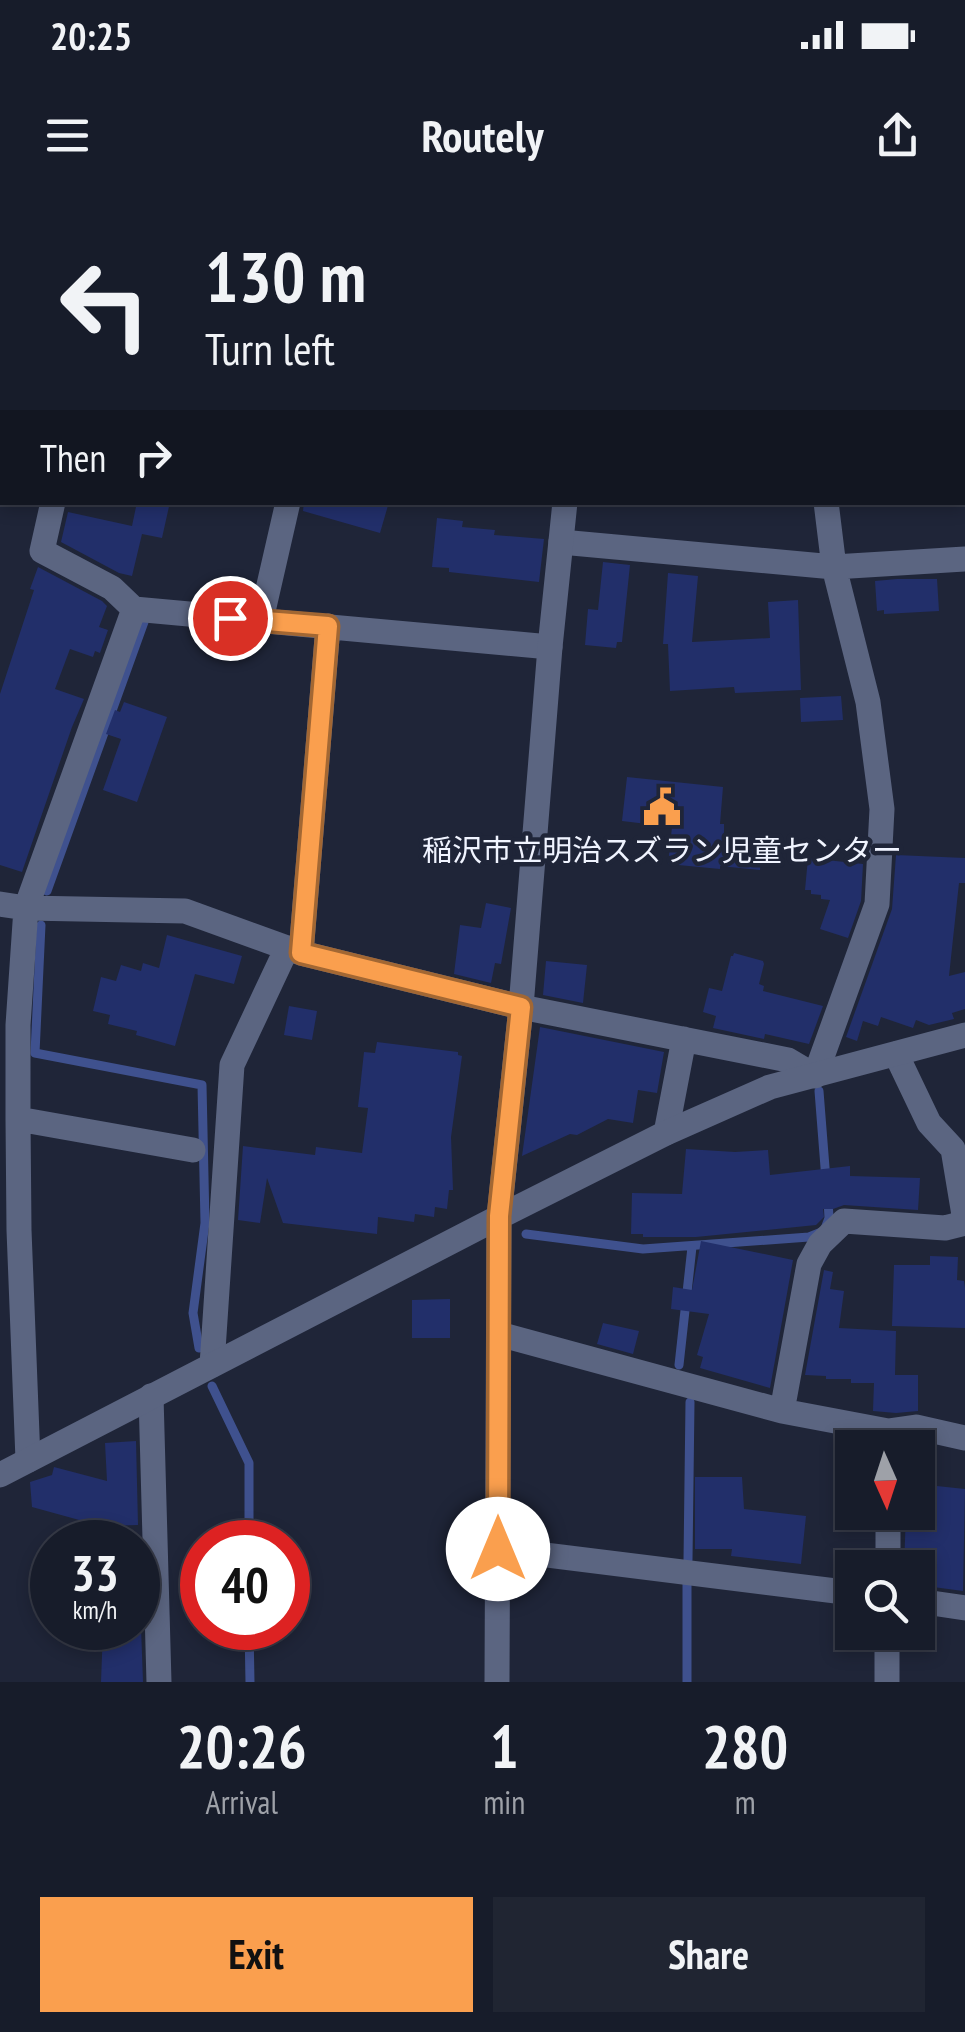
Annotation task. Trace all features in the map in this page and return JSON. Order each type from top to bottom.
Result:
[{"type":"street","points":[[52,505],[42,551],[112,588],[134,610],[550,647]]},
{"type":"street","points":[[262,620],[287,505]]},
{"type":"street","points":[[497,1682],[499,1216],[565,505]]},
{"type":"street","points":[[815,1076],[877,904],[882,809],[868,702],[834,567],[826,505]]},
{"type":"street","points":[[561,542],[834,567],[965,559]]},
{"type":"street","points":[[28,1460],[10,1227],[26,908],[134,610]]},
{"type":"street","points":[[212,1364],[232,1065],[294,951],[328,626]]},
{"type":"street","points":[[0,904],[26,908],[185,911],[294,951],[521,1007],[788,1060],[815,1076]]},
{"type":"street","points":[[0,1474],[666,1133],[770,1086],[965,1035]]},
{"type":"street","points":[[666,1133],[684,1040]]},
{"type":"street","points":[[782,1411],[809,1264],[820,1244],[844,1221],[945,1228],[965,1222],[953,1149],[928,1124],[896,1054]]},
{"type":"street","points":[[18,1120],[193,1150]]},
{"type":"street","points":[[499,1334],[854,1430]]},
{"type":"street","points":[[151,1396],[159,1682]]},
{"type":"street","points":[[935,1431],[965,1438]]},
{"type":"street","points":[[498,1549],[835,1591]]},
{"type":"street","points":[[935,1604],[965,1608]]},
{"type":"street","points":[[887,1650],[887,1682]]},
{"type":"building","points":[[136,505],[169,505],[162,538],[142,534],[132,576],[61,542],[68,512],[132,526]]},
{"type":"building","points":[[304,505],[388,505],[380,533],[303,511]]},
{"type":"building","points":[[437,518],[463,521],[462,527],[495,530],[494,535],[544,539],[539,582],[432,567]]},
{"type":"building","points":[[603,562],[630,565],[622,642],[617,642],[616,648],[585,645],[588,609],[598,610]]},
{"type":"building","points":[[38,567],[102,601],[107,606],[99,627],[108,630],[100,653],[95,651],[93,657],[70,649],[55,689],[84,699],[22,872],[0,865],[0,694]]},
{"type":"building","points":[[668,573],[698,576],[692,642],[770,638],[768,602],[798,600],[801,690],[735,693],[734,687],[670,691],[668,644],[663,644]]},
{"type":"building","points":[[937,579],[939,611],[877,611],[875,581]]},
{"type":"building","points":[[841,696],[843,720],[801,722],[800,698]]},
{"type":"building","points":[[124,702],[167,717],[137,802],[103,790],[121,739],[106,734],[115,710],[120,712]]},
{"type":"building","points":[[627,777],[723,787],[720,824],[724,824],[724,833],[763,837],[760,870],[668,864],[672,827],[622,821]]},
{"type":"building","points":[[896,855],[965,858],[965,883],[959,883],[949,976],[965,972],[965,1009],[952,1013],[954,1019],[929,1025],[916,1020],[913,1028],[881,1017],[878,1026],[863,1021],[857,1041],[846,1037],[892,909]]},
{"type":"building","points":[[808,858],[863,864],[861,901],[848,938],[820,929],[830,900],[805,890]]},
{"type":"building","points":[[486,903],[511,908],[501,964],[495,963],[491,983],[454,974],[460,925],[481,928]]},
{"type":"building","points":[[167,935],[242,956],[234,984],[195,974],[175,1046],[108,1024],[110,1015],[93,1011],[101,977],[116,981],[121,965],[141,971],[143,963],[159,968]]},
{"type":"building","points":[[734,953],[763,961],[759,984],[764,986],[763,991],[823,1006],[809,1044],[713,1028],[716,1016],[703,1012],[709,988],[722,991]]},
{"type":"building","points":[[546,961],[587,965],[583,1003],[543,995]]},
{"type":"building","points":[[289,1006],[317,1011],[312,1040],[284,1035]]},
{"type":"building","points":[[540,1027],[664,1052],[657,1093],[638,1090],[633,1123],[608,1119],[522,1156]]},
{"type":"building","points":[[377,1042],[458,1052],[462,1056],[451,1137],[453,1190],[449,1190],[447,1209],[435,1207],[434,1217],[415,1214],[414,1222],[378,1217],[377,1234],[283,1223],[267,1178],[260,1223],[238,1220],[243,1146],[315,1155],[316,1147],[362,1153],[368,1108],[358,1107],[364,1052],[375,1053]]},
{"type":"building","points":[[686,1149],[768,1150],[770,1175],[850,1166],[850,1176],[920,1178],[918,1210],[844,1205],[823,1209],[824,1217],[816,1225],[696,1237],[631,1234],[632,1193],[682,1194]]},
{"type":"building","points":[[701,1241],[793,1260],[770,1388],[700,1368],[703,1357],[697,1355],[709,1314],[671,1309],[673,1287],[692,1290]]},
{"type":"building","points":[[930,1256],[958,1257],[957,1280],[964,1281],[965,1288],[965,1328],[892,1326],[894,1265],[930,1265]]},
{"type":"building","points":[[824,1270],[833,1272],[830,1289],[844,1291],[839,1328],[896,1331],[895,1375],[918,1375],[918,1411],[873,1411],[874,1383],[805,1375]]},
{"type":"building","points":[[450,1299],[450,1338],[412,1338],[412,1300]]},
{"type":"building","points":[[603,1323],[639,1331],[633,1354],[597,1344]]},
{"type":"building","points":[[136,1441],[138,1520],[79,1520],[32,1507],[30,1482],[52,1475],[54,1467],[107,1481],[105,1443]]},
{"type":"building","points":[[695,1477],[742,1477],[744,1509],[806,1516],[801,1564],[731,1556],[732,1549],[695,1549]]},
{"type":"building","points":[[935,1486],[965,1489],[963,1591],[935,1587],[935,1550],[905,1550],[905,1530],[935,1530]]},
{"type":"building","points":[[102,1650],[142,1650],[143,1682],[101,1682]]},
{"type":"waterway","points":[[47,891],[144,622]]},
{"type":"waterway","points":[[41,925],[35,1053],[202,1085],[205,1223],[193,1313],[199,1348]]},
{"type":"waterway","points":[[819,1091],[826,1180]]},
{"type":"waterway","points":[[526,1234],[643,1249],[809,1237],[824,1231],[829,1218],[828,1200]]},
{"type":"waterway","points":[[679,1365],[692,1247]]},
{"type":"waterway","points":[[212,1386],[249,1463],[249,1520]]},
{"type":"waterway","points":[[688,1560],[690,1402]]},
{"type":"waterway","points":[[687,1582],[687,1682]]},
{"type":"waterway","points":[[249,1650],[250,1682]]},
{"type":"place","name":"稲沢市立明治スズラン児童センター","points":[[662,807]]},
{"type":"route","points":[[230,618],[328,626],[301,953],[521,1007],[499,1216],[498,1549]]}]
